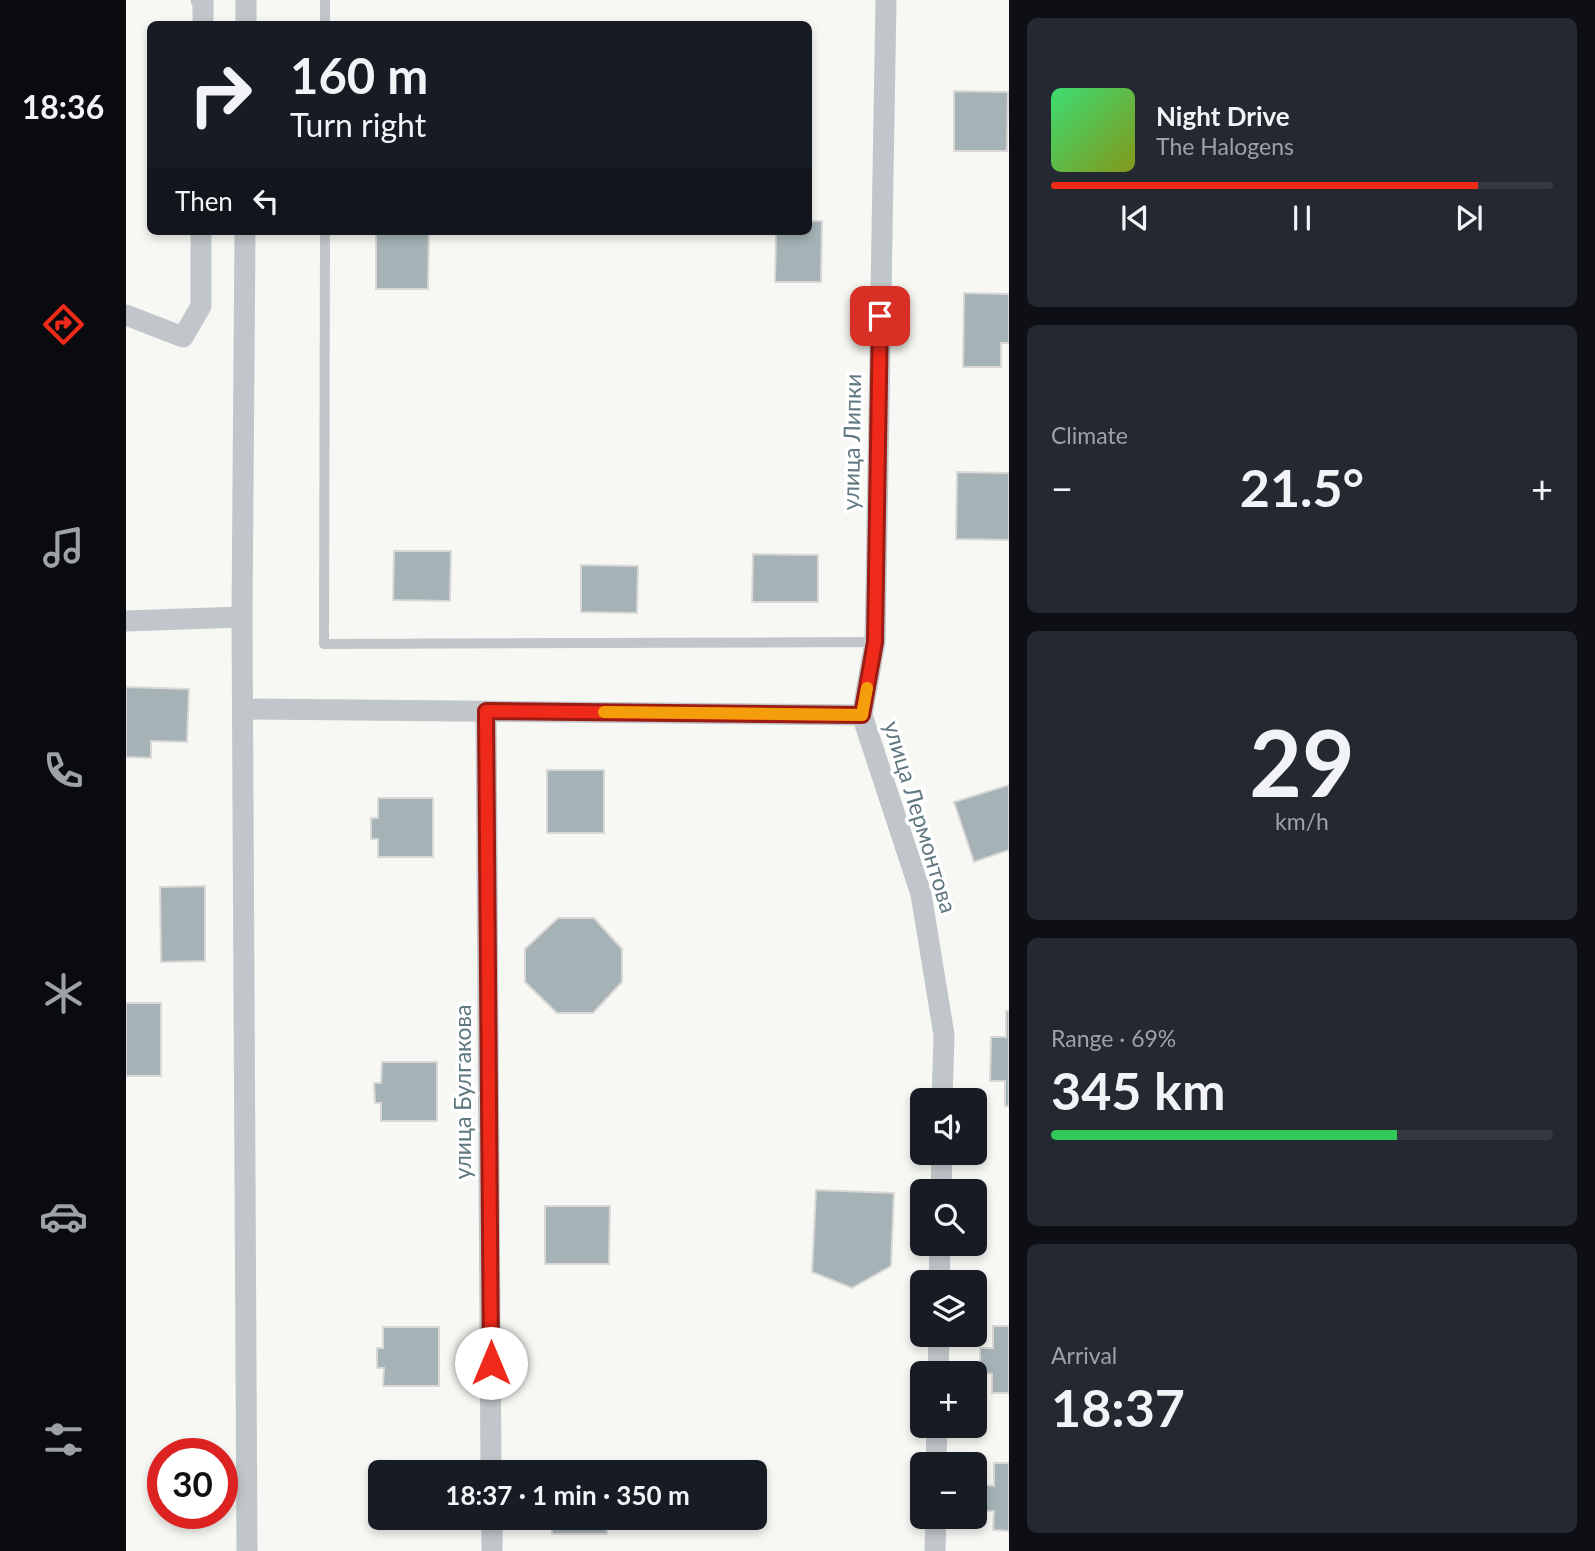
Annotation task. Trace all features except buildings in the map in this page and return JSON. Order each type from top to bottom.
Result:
[{"type":"street","points":[[201,0],[203,21]]},
{"type":"street","points":[[246,0],[246,21]]},
{"type":"street","name":"улица Липки","points":[[862,715],[875,642],[886,0]]},
{"type":"street","points":[[126,315],[183,337],[201,306],[201,235]]},
{"type":"street","points":[[245,235],[242,617],[247,1551]]},
{"type":"street","points":[[126,621],[242,617]]},
{"type":"street","points":[[243,709],[862,715]]},
{"type":"street","name":"улица Булгакова","points":[[486,711],[491,1460]]},
{"type":"street","name":"улица Лермонтова","points":[[862,715],[921,894],[944,1035],[943,1088]]},
{"type":"street","points":[[935,1551],[936,1529]]},
{"type":"street","points":[[492,1530],[492,1551]]},
{"type":"lane","points":[[325,0],[325,21]]},
{"type":"lane","points":[[325,235],[324,644],[875,642]]},
{"type":"slow traffic","points":[[604,712],[862,715],[867,688]]},
{"type":"route","points":[[491,1363],[486,711],[862,715],[875,642],[880,316]]}]
